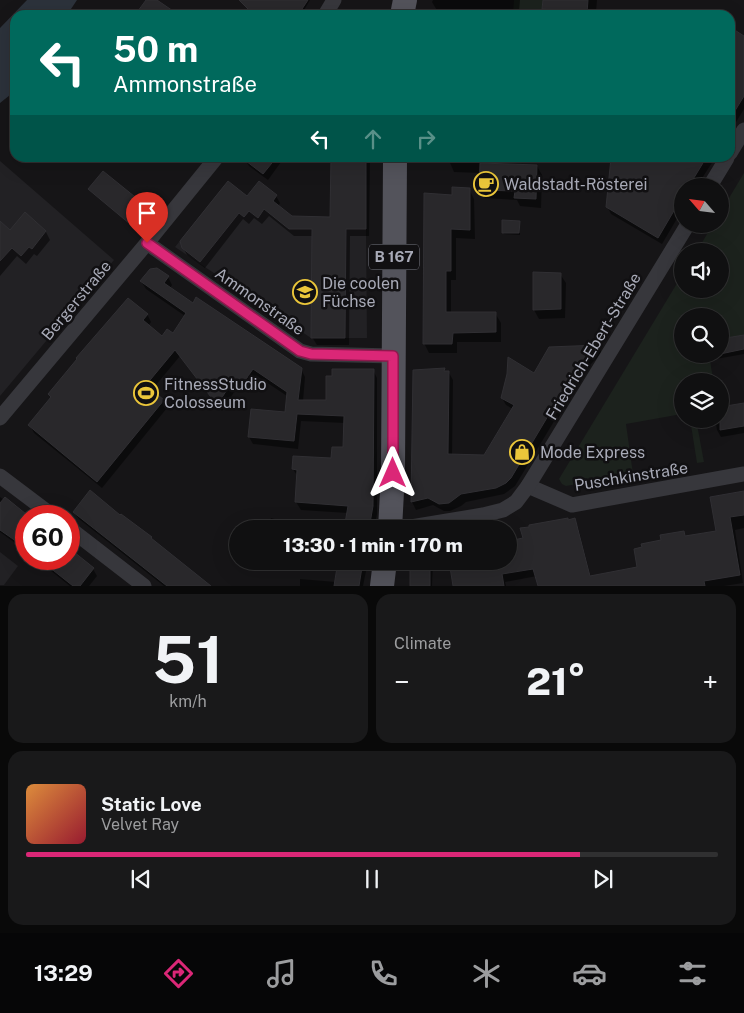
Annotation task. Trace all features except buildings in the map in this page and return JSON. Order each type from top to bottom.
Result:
[{"type":"main road","name":"B 167","points":[[390,520],[393,473],[395,162]]},
{"type":"main road","points":[[382,586],[384,570]]},
{"type":"street","points":[[735,145],[744,130]]},
{"type":"street","name":"Bergerstraße","points":[[0,418],[213,162]]},
{"type":"street","points":[[715,178],[725,162]]},
{"type":"street","name":"Friedrich-Ebert-Straße","points":[[528,486],[683,233]]},
{"type":"street","name":"Ammonstraße","points":[[147,243],[300,351],[311,354],[393,356]]},
{"type":"street","name":"Puschkinstraße","points":[[528,486],[572,505],[744,474]]},
{"type":"street","points":[[0,476],[38,505]]},
{"type":"street","points":[[453,520],[503,510],[516,502],[528,486]]},
{"type":"street","points":[[80,537],[144,586]]},
{"type":"shaded area","points":[[27,0],[77,0],[70,10],[17,10]]},
{"type":"shaded area","points":[[514,0],[564,0],[563,10],[513,10]]},
{"type":"shaded area","points":[[10,18],[10,95],[0,103],[0,28]]},
{"type":"shaded area","points":[[0,161],[114,260],[0,396]]},
{"type":"shaded area","points":[[744,173],[744,335],[729,338],[729,308],[674,308],[674,363],[710,363],[712,373],[674,373],[674,415],[626,424],[633,474],[566,486],[562,484],[559,479],[674,288],[674,298],[729,298],[729,243],[702,243],[708,233],[729,233],[729,198]]},
{"type":"shaded area","name":"Die coolen Füchse","points":[[228,181],[289,229],[366,229],[367,338],[311,338],[175,247]]},
{"type":"shaded area","points":[[691,428],[698,428],[704,462],[697,463]]},
{"type":"shaded area","points":[[0,552],[15,564],[15,570],[4,585],[0,585]]},
{"type":"place","name":"Waldstadt-Rösterei","points":[[486,184]]},
{"type":"place","name":"Die coolen Füchse","points":[[305,292]]},
{"type":"place","name":"FitnessStudio Colosseum","points":[[146,393]]},
{"type":"place","name":"Mode Express","points":[[522,452]]},
{"type":"route","points":[[147,243],[300,351],[311,354],[393,356],[393,473]]}]
